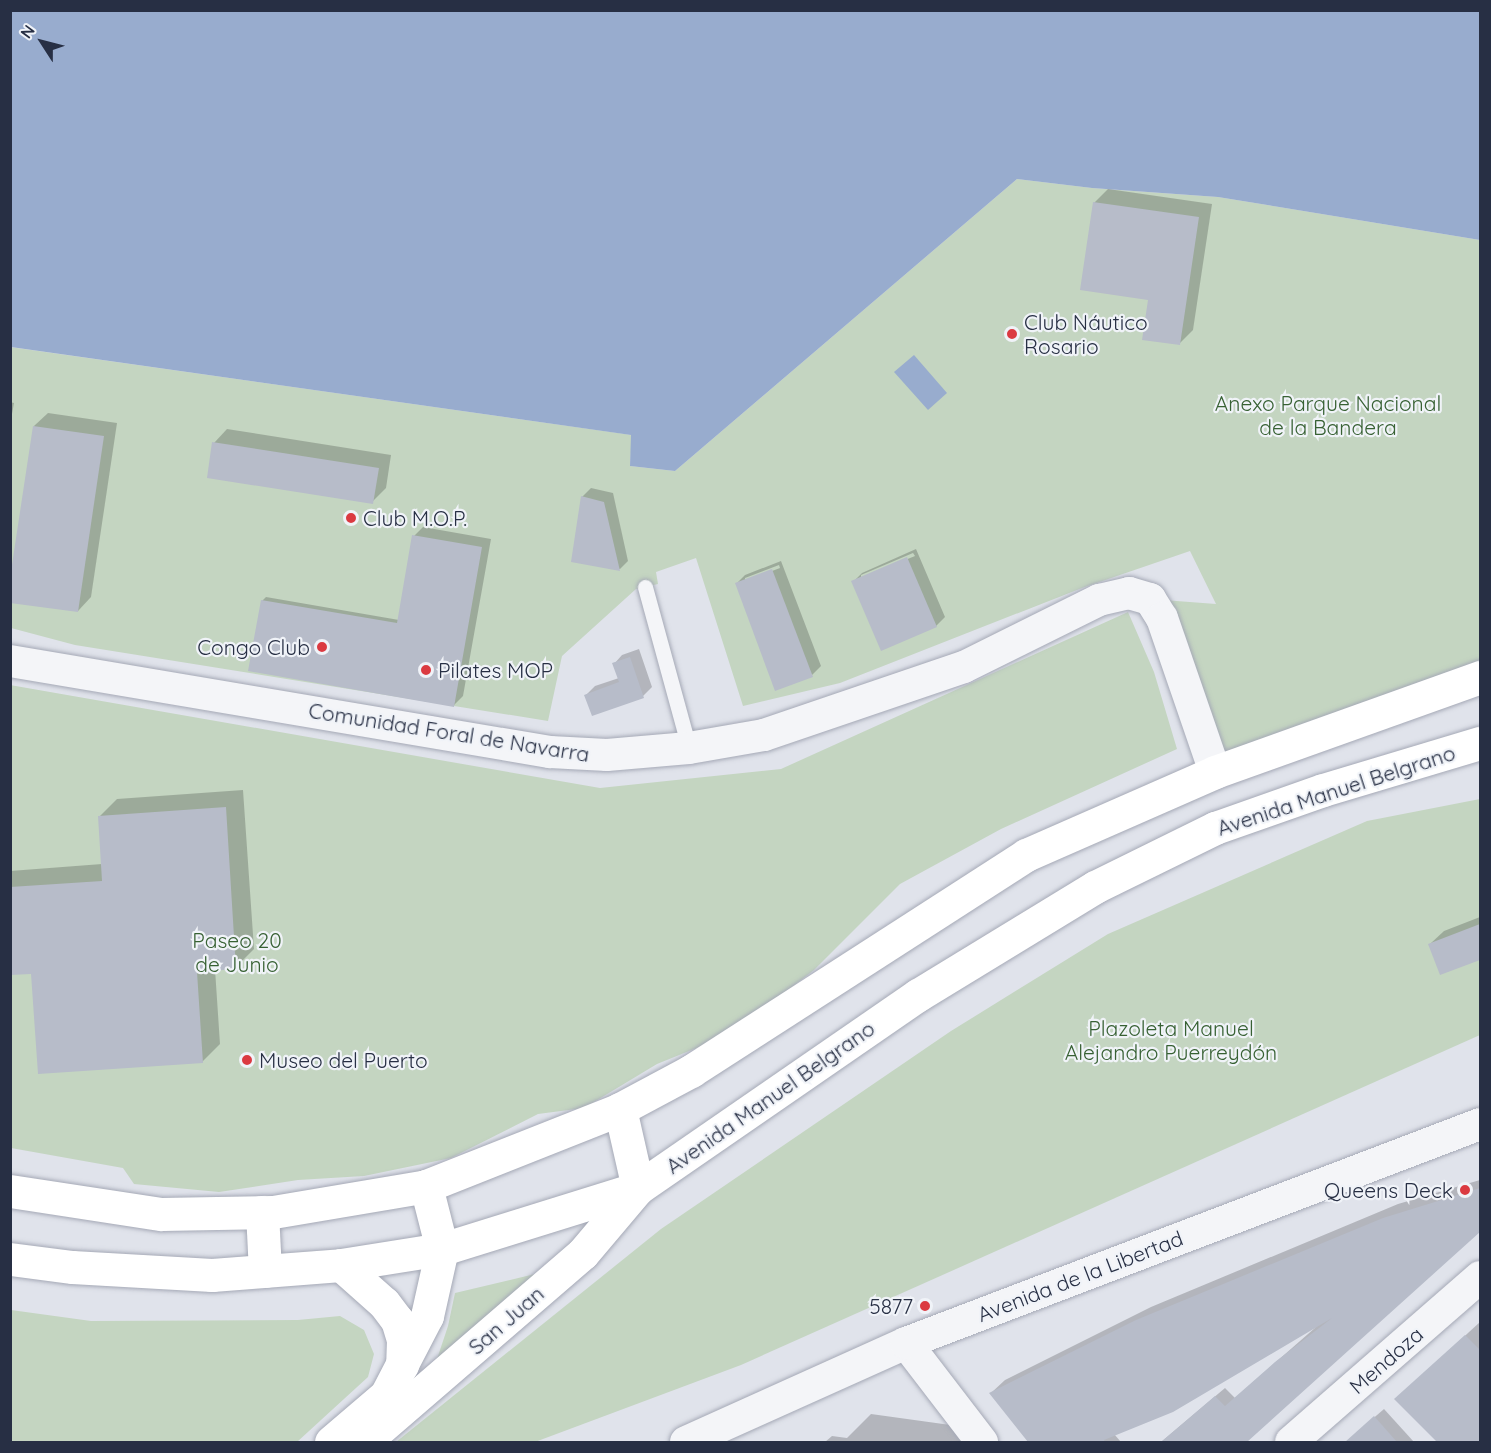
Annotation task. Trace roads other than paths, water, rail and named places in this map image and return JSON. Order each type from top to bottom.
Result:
[{"type":"main road","points":[[10,1191],[161,1214],[262,1212],[426,1186],[620,1109],[691,1071],[1026,855],[1215,772],[1480,677]]},
{"type":"main road","name":"Avenida Manuel Belgrano","points":[[10,1259],[72,1267],[212,1275],[341,1265],[442,1249],[638,1188],[918,995],[1095,887],[1215,828],[1323,790],[1480,743]]},
{"type":"main road","points":[[620,1109],[638,1188]]},
{"type":"main road","points":[[331,1443],[386,1395],[427,1316],[442,1249],[426,1186]]},
{"type":"main road","name":"San Juan","points":[[364,1443],[583,1253],[638,1188]]},
{"type":"main road","points":[[262,1212],[266,1271]]},
{"type":"main road","points":[[341,1265],[384,1303],[397,1320],[403,1340],[402,1365]]},
{"type":"street","name":"Comunidad Foral de Navarra","points":[[10,661],[550,752],[606,755],[689,748],[764,735],[964,666],[1099,600],[1129,593],[1150,599],[1162,618],[1215,772]]},
{"type":"street","name":"Avenida de la Libertad","points":[[686,1443],[906,1343],[1480,1124]]},
{"type":"street","name":"Mendoza","points":[[1291,1443],[1480,1277]]},
{"type":"street","points":[[906,1343],[982,1443]]},
{"type":"lane","points":[[645,587],[689,748]]},
{"type":"water","points":[[11,10],[1480,11],[1480,240],[1218,197],[1092,188],[1017,179],[675,471],[630,466],[631,435],[11,347]]},
{"type":"water","points":[[914,355],[947,393],[928,410],[894,372]]},
{"type":"place","name":"Club Náutico Rosario","points":[[1012,334]]},
{"type":"place","name":"Club M.O.P.","points":[[351,518]]},
{"type":"place","name":"Congo Club","points":[[322,647]]},
{"type":"place","name":"Pilates MOP","points":[[426,670]]},
{"type":"place","name":"Museo del Puerto","points":[[247,1060]]},
{"type":"place","name":"Queens Deck","points":[[1465,1190]]},
{"type":"place","name":"5877","points":[[925,1306]]},
{"type":"park label","name":"Anexo Parque Nacional de la Bandera","points":[[1328,415]]},
{"type":"park label","name":"Paseo 20 de Junio","points":[[237,952]]},
{"type":"park label","name":"Plazoleta Manuel Alejandro Puerreydón","points":[[1171,1040]]}]
